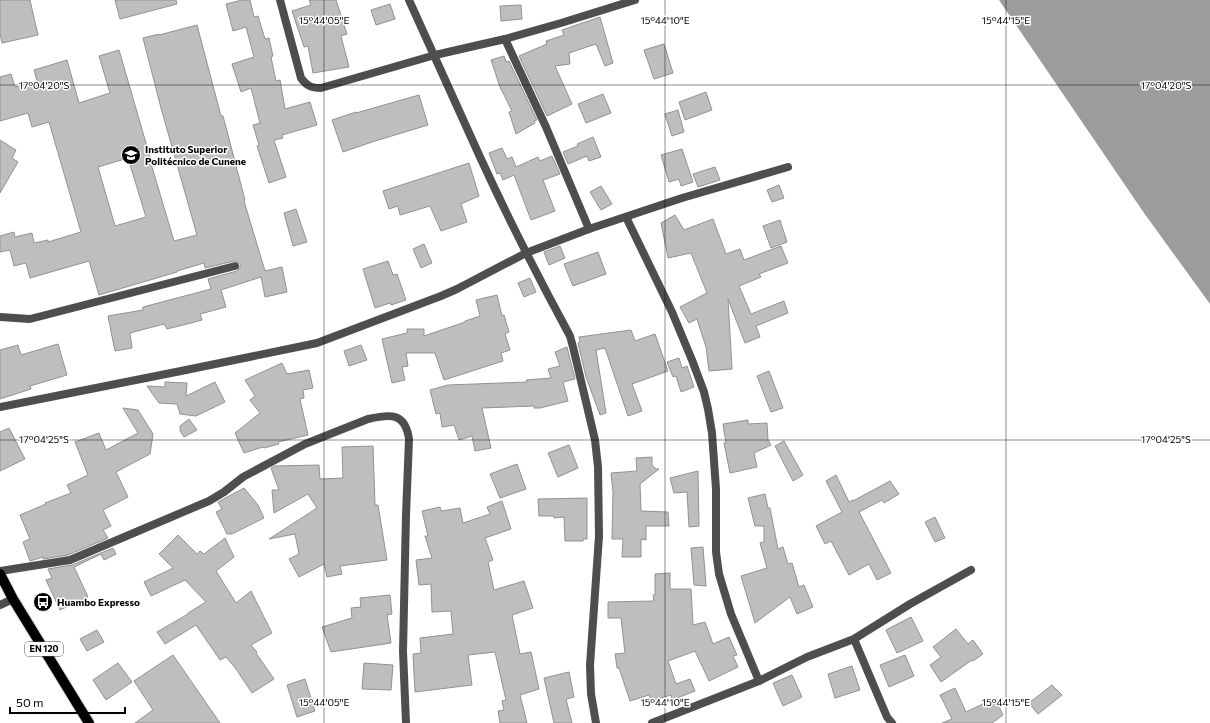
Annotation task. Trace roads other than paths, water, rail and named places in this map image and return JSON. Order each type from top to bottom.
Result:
[{"type":"main road","name":"EN 120","points":[[0,572],[13,598],[89,723]]},
{"type":"street","points":[[280,0],[301,78],[306,85],[313,88],[321,88],[435,55],[505,39],[635,0]]},
{"type":"street","points":[[409,0],[480,157],[526,253],[572,341],[595,440],[598,467],[599,536],[590,665],[591,694],[596,723]]},
{"type":"street","points":[[505,39],[546,127],[590,229]]},
{"type":"street","points":[[0,407],[317,342],[446,294],[526,253],[590,229],[682,198],[788,167]]},
{"type":"street","points":[[626,217],[672,312],[704,392],[712,433],[716,489],[716,552],[719,574],[731,614],[759,681]]},
{"type":"street","points":[[0,317],[30,319],[235,266]]},
{"type":"street","points":[[0,572],[70,560],[88,553],[209,500],[224,492],[243,476],[305,444],[368,419],[395,416],[403,421],[407,428],[409,439],[403,651],[406,723]]},
{"type":"street","points":[[652,723],[759,681],[807,658],[854,639],[910,604],[971,570]]},
{"type":"street","points":[[0,605],[13,598]]},
{"type":"street","points":[[854,639],[887,718],[892,723]]},
{"type":"place","name":"Instituto Superior Politécnico de Cunene","points":[[131,155]]},
{"type":"place","name":"Huambo Expresso","points":[[43,602]]}]
